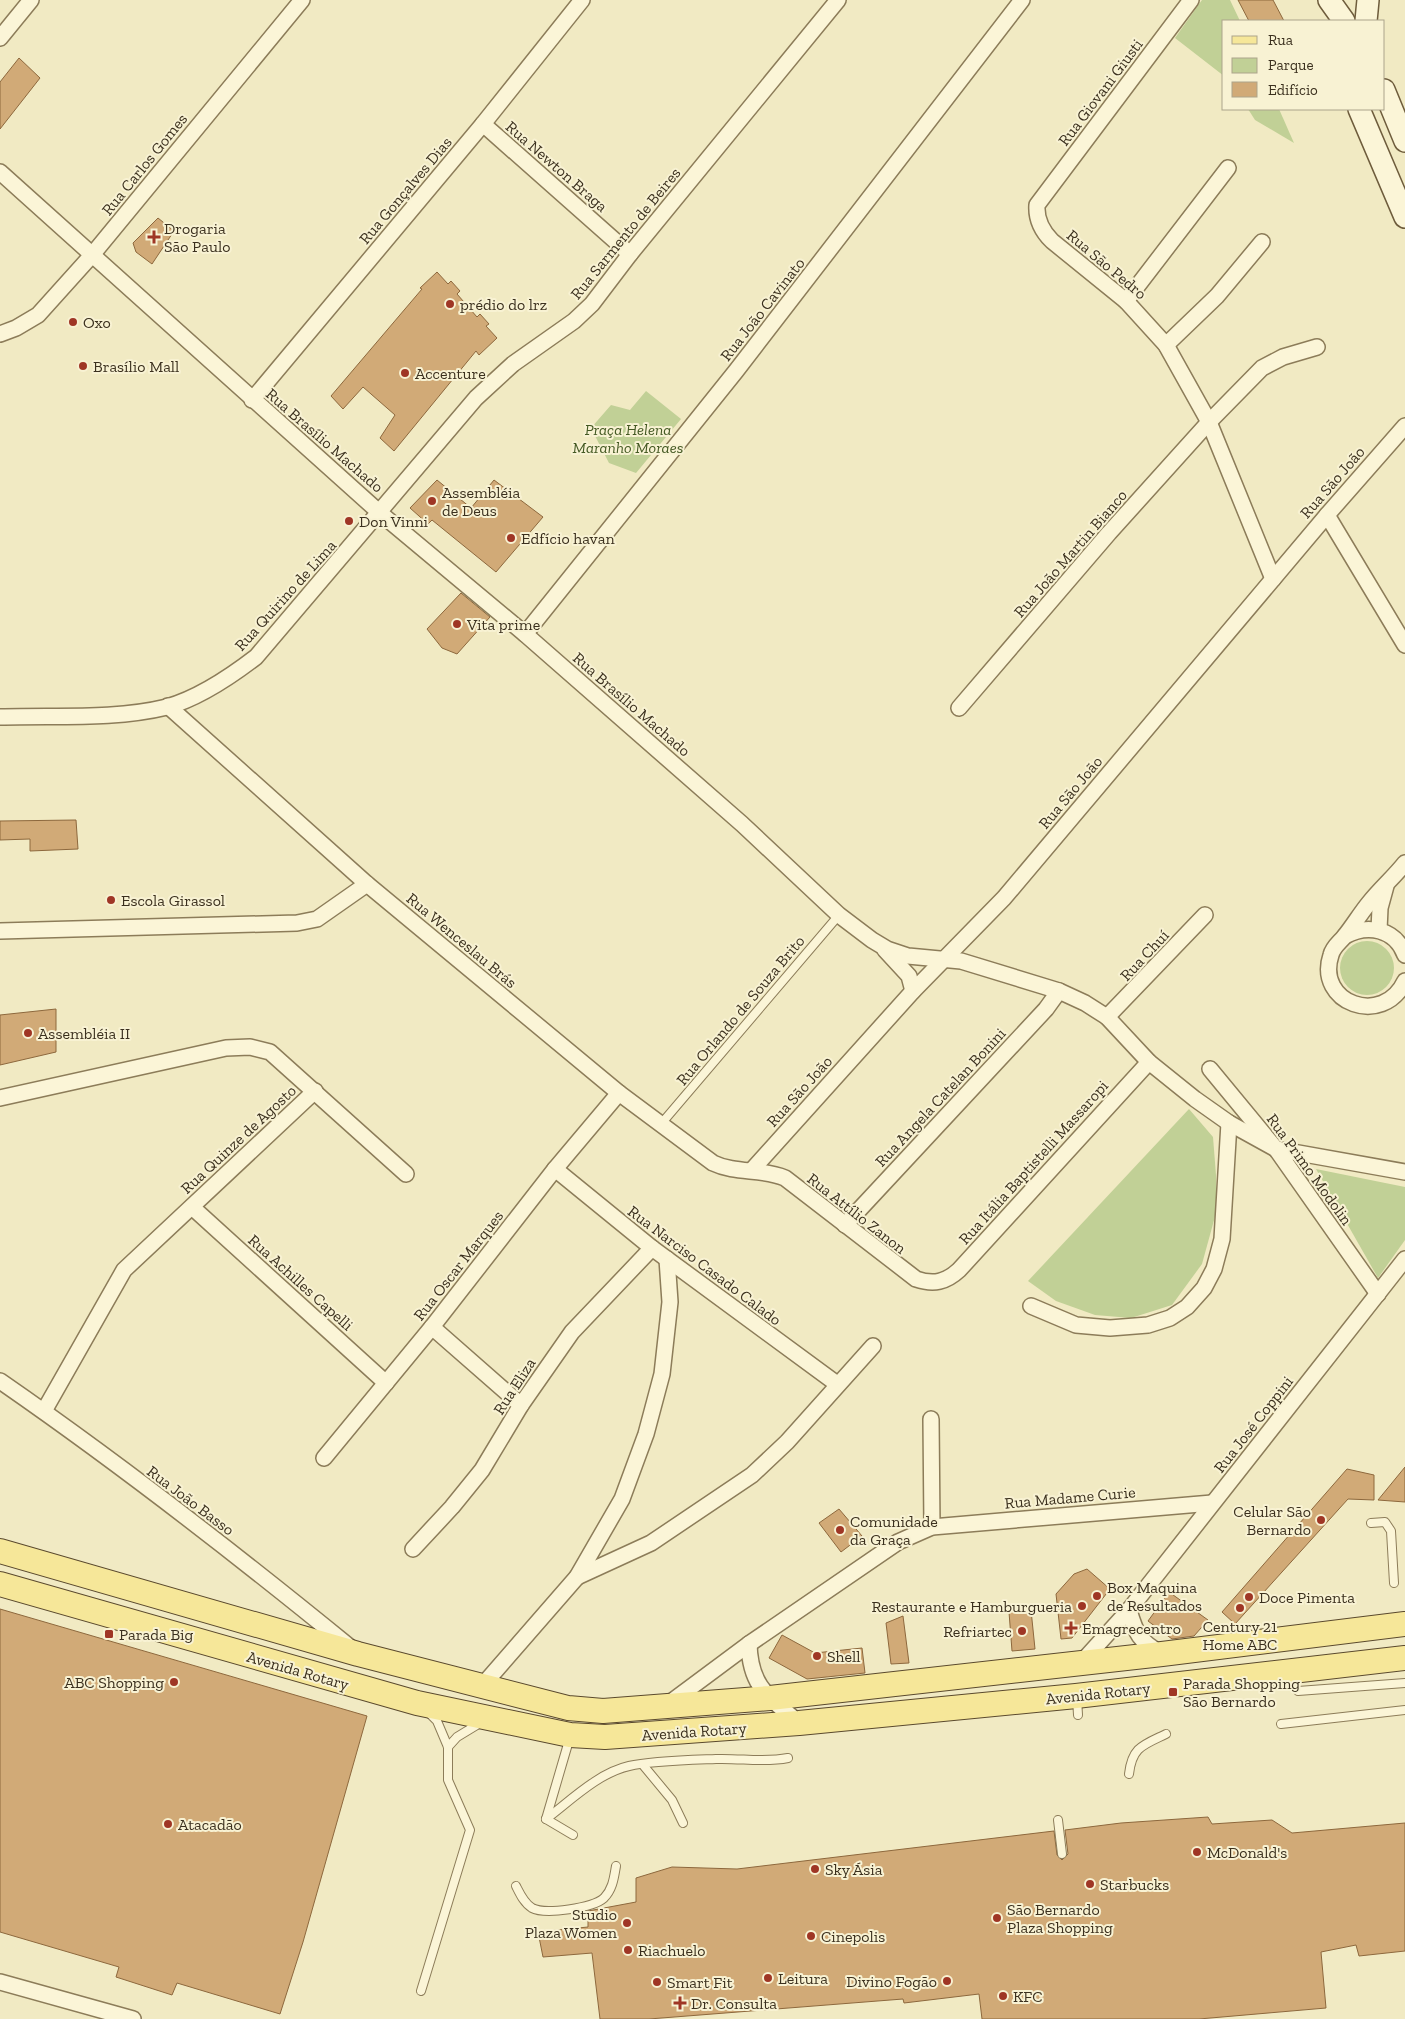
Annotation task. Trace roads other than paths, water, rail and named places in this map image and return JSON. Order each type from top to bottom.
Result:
[{"type":"main road","points":[[1366,20],[1368,0]]},
{"type":"main road","points":[[1385,92],[1405,141]]},
{"type":"main road","points":[[1359,110],[1405,217]]},
{"type":"main road","name":"Avenida Rotary","points":[[0,1550],[358,1654],[568,1708],[603,1711],[770,1698],[1162,1654],[1405,1624]]},
{"type":"main road","name":"Avenida Rotary","points":[[0,1584],[416,1703],[570,1735],[623,1736],[1077,1706],[1405,1658]]},
{"type":"main road","name":"Avenida Rotary","points":[[1375,1628],[1405,1616]]},
{"type":"street","points":[[0,38],[31,0]]},
{"type":"street","name":"Rua Carlos Gomes","points":[[0,334],[16,328],[38,315],[92,255],[302,0]]},
{"type":"street","name":"Rua Gonçalves Dias","points":[[252,400],[483,124],[582,0]]},
{"type":"street","name":"Rua Sarmento de Beires","points":[[380,513],[476,398],[526,355],[574,321],[592,304],[630,254],[838,0]]},
{"type":"street","name":"Rua João Cavinato","points":[[524,634],[736,371],[1022,0]]},
{"type":"street","name":"Rua Giovani Giusti","points":[[1038,205],[1190,0]]},
{"type":"street","name":"Rua Newton Braga","points":[[483,124],[630,254]]},
{"type":"street","points":[[1126,301],[1228,168]]},
{"type":"street","name":"Rua Brasílio Machado","points":[[0,172],[380,513],[524,634],[742,824],[839,915],[880,945],[909,976],[913,991]]},
{"type":"street","name":"Rua São Pedro","points":[[1038,205],[1039,222],[1052,241],[1126,301],[1166,345],[1209,422],[1272,579]]},
{"type":"street","points":[[1166,345],[1217,296],[1262,242]]},
{"type":"street","points":[[1209,422],[1262,368],[1283,357],[1317,347]]},
{"type":"street","name":"Rua João Martin Bianco","points":[[959,708],[1109,533],[1209,422]]},
{"type":"street","name":"Rua São João","points":[[752,1170],[913,991],[1004,898],[1272,579],[1405,426]]},
{"type":"street","name":"Rua Quirino de Lima","points":[[0,716],[113,714],[168,706],[226,679],[256,657],[380,513]]},
{"type":"street","points":[[1327,515],[1405,646]]},
{"type":"street","name":"Rua Wenceslau Brás","points":[[168,706],[367,884],[618,1093],[713,1164],[726,1169],[752,1170]]},
{"type":"street","points":[[1405,863],[1386,886],[1370,901],[1331,954],[1329,964],[1332,984],[1346,1000],[1365,1007],[1376,1006],[1394,997],[1405,981]]},
{"type":"street","points":[[0,931],[297,923],[317,919],[367,884]]},
{"type":"street","points":[[1379,930],[1380,908],[1386,886]]},
{"type":"street","name":"Rua Chuí","points":[[1107,1017],[1205,916]]},
{"type":"street","points":[[1343,937],[1354,931],[1366,928],[1379,930],[1397,941],[1405,955]]},
{"type":"street","name":"Rua Brasílio Machado","points":[[880,945],[908,956],[961,961],[1059,991],[1107,1017],[1149,1062],[1229,1122],[1276,1149]]},
{"type":"street","name":"Rua Angela Catelan Bonini","points":[[845,1225],[1046,1009],[1059,991]]},
{"type":"street","name":"Rua Quinze de Agosto","points":[[0,1098],[226,1048],[242,1047],[264,1049],[270,1052],[315,1091],[124,1270],[44,1412]]},
{"type":"street","name":"Rua Itália Baptistelli Massaropi","points":[[941,1282],[960,1270],[1075,1141],[1149,1062]]},
{"type":"street","name":"Rua Primo Modolin","points":[[1210,1070],[1276,1149],[1378,1294]]},
{"type":"street","points":[[315,1091],[406,1174]]},
{"type":"street","name":"Rua Oscar Marques","points":[[324,1458],[432,1327],[555,1169],[618,1093]]},
{"type":"street","points":[[1031,1306],[1076,1324],[1110,1328],[1148,1324],[1170,1318],[1187,1307],[1204,1288],[1211,1275],[1222,1239],[1229,1122]]},
{"type":"street","points":[[1276,1149],[1405,1172]]},
{"type":"street","name":"Rua Narciso Casado Calado","points":[[555,1169],[652,1248],[837,1384]]},
{"type":"street","name":"Rua Attílio Zanon","points":[[752,1170],[785,1178],[916,1279],[926,1282],[941,1282]]},
{"type":"street","name":"Rua Achilles Capelli","points":[[192,1207],[386,1383]]},
{"type":"street","name":"Rua Eliza","points":[[414,1549],[482,1470],[521,1405],[572,1332],[652,1248]]},
{"type":"street","points":[[483,1685],[578,1577],[622,1499],[646,1434],[662,1374],[670,1302],[667,1259]]},
{"type":"street","name":"Rua José Coppini","points":[[1081,1663],[1129,1610],[1405,1259]]},
{"type":"street","points":[[432,1327],[521,1405]]},
{"type":"street","points":[[578,1577],[651,1543],[752,1475],[787,1442],[873,1346]]},
{"type":"street","name":"Rua João Basso","points":[[0,1381],[268,1581],[358,1654]]},
{"type":"street","points":[[931,1419],[932,1527]]},
{"type":"street","name":"Rua Madame Curie","points":[[664,1707],[749,1644],[898,1542],[932,1527],[1212,1504]]},
{"type":"street","points":[[1129,1610],[1135,1632],[1144,1644],[1162,1654]]},
{"type":"street","points":[[749,1644],[751,1670],[770,1698],[799,1723]]},
{"type":"street","points":[[0,1982],[133,2019]]},
{"type":"lane","name":"Rua Orlando de Souza Brito","points":[[661,1124],[839,915]]},
{"type":"lane","points":[[1371,1523],[1385,1522],[1391,1531],[1394,1584]]},
{"type":"lane","points":[[1298,1691],[1405,1683]]},
{"type":"lane","points":[[416,1703],[437,1721],[448,1747],[448,1780],[470,1830],[421,1991]]},
{"type":"lane","points":[[1281,1724],[1405,1710]]},
{"type":"lane","points":[[448,1747],[472,1726],[490,1719]]},
{"type":"lane","points":[[1129,1774],[1130,1761],[1135,1752],[1143,1745],[1166,1734]]},
{"type":"lane","points":[[546,1819],[570,1735]]},
{"type":"lane","points":[[546,1819],[610,1773],[628,1766],[717,1759],[771,1761],[788,1758]]},
{"type":"lane","points":[[642,1765],[672,1800],[683,1823]]},
{"type":"lane","points":[[546,1819],[573,1835]]},
{"type":"lane","points":[[1058,1820],[1062,1854]]},
{"type":"lane","points":[[516,1886],[526,1903],[533,1909],[544,1911],[580,1907],[603,1898],[612,1885],[616,1866]]},
{"type":"place","name":"Drogaria São Paulo","points":[[154,237]]},
{"type":"place","name":"prédio do lrz","points":[[450,304]]},
{"type":"place","name":"Oxo","points":[[73,322]]},
{"type":"place","name":"Brasílio Mall","points":[[83,366]]},
{"type":"place","name":"Accenture","points":[[405,373]]},
{"type":"place","name":"Assembléia de Deus","points":[[432,501]]},
{"type":"place","name":"Don Vinni","points":[[349,521]]},
{"type":"place","name":"Edfício havan","points":[[511,538]]},
{"type":"place","name":"Vita prime","points":[[457,624]]},
{"type":"place","name":"Escola Girassol","points":[[111,900]]},
{"type":"place","name":"Assembléia II","points":[[28,1033]]},
{"type":"place","name":"Celular São Bernardo","points":[[1321,1520]]},
{"type":"place","name":"Comunidade da Graça","points":[[840,1530]]},
{"type":"place","name":"Box Maquina de Resultados","points":[[1097,1596]]},
{"type":"place","name":"Doce Pimenta","points":[[1249,1597]]},
{"type":"place","name":"Restaurante e Hamburgueria","points":[[1082,1606]]},
{"type":"place","name":"Century 21 Home ABC","points":[[1240,1608]]},
{"type":"place","name":"Emagrecentro","points":[[1071,1628]]},
{"type":"place","name":"Refriartec","points":[[1022,1631]]},
{"type":"place","name":"Parada Big","points":[[109,1634]]},
{"type":"place","name":"Shell","points":[[817,1656]]},
{"type":"place","name":"ABC Shopping","points":[[174,1682]]},
{"type":"place","name":"Parada Shopping São Bernardo","points":[[1173,1692]]},
{"type":"place","name":"Atacadão","points":[[168,1824]]},
{"type":"place","name":"McDonald's","points":[[1197,1852]]},
{"type":"place","name":"Sky Ásia","points":[[815,1869]]},
{"type":"place","name":"Starbucks","points":[[1090,1884]]},
{"type":"place","name":"São Bernardo Plaza Shopping","points":[[997,1918]]},
{"type":"place","name":"Studio Plaza Women","points":[[627,1923]]},
{"type":"place","name":"Cinepolis","points":[[811,1936]]},
{"type":"place","name":"Riachuelo","points":[[628,1950]]},
{"type":"place","name":"Leitura","points":[[768,1978]]},
{"type":"place","name":"Divino Fogão","points":[[947,1981]]},
{"type":"place","name":"Smart Fit","points":[[657,1982]]},
{"type":"place","name":"KFC","points":[[1003,1996]]},
{"type":"place","name":"Dr. Consulta","points":[[680,2003]]},
{"type":"park label","name":"Praça Helena Maranho Moraes","points":[[628,438]]}]
